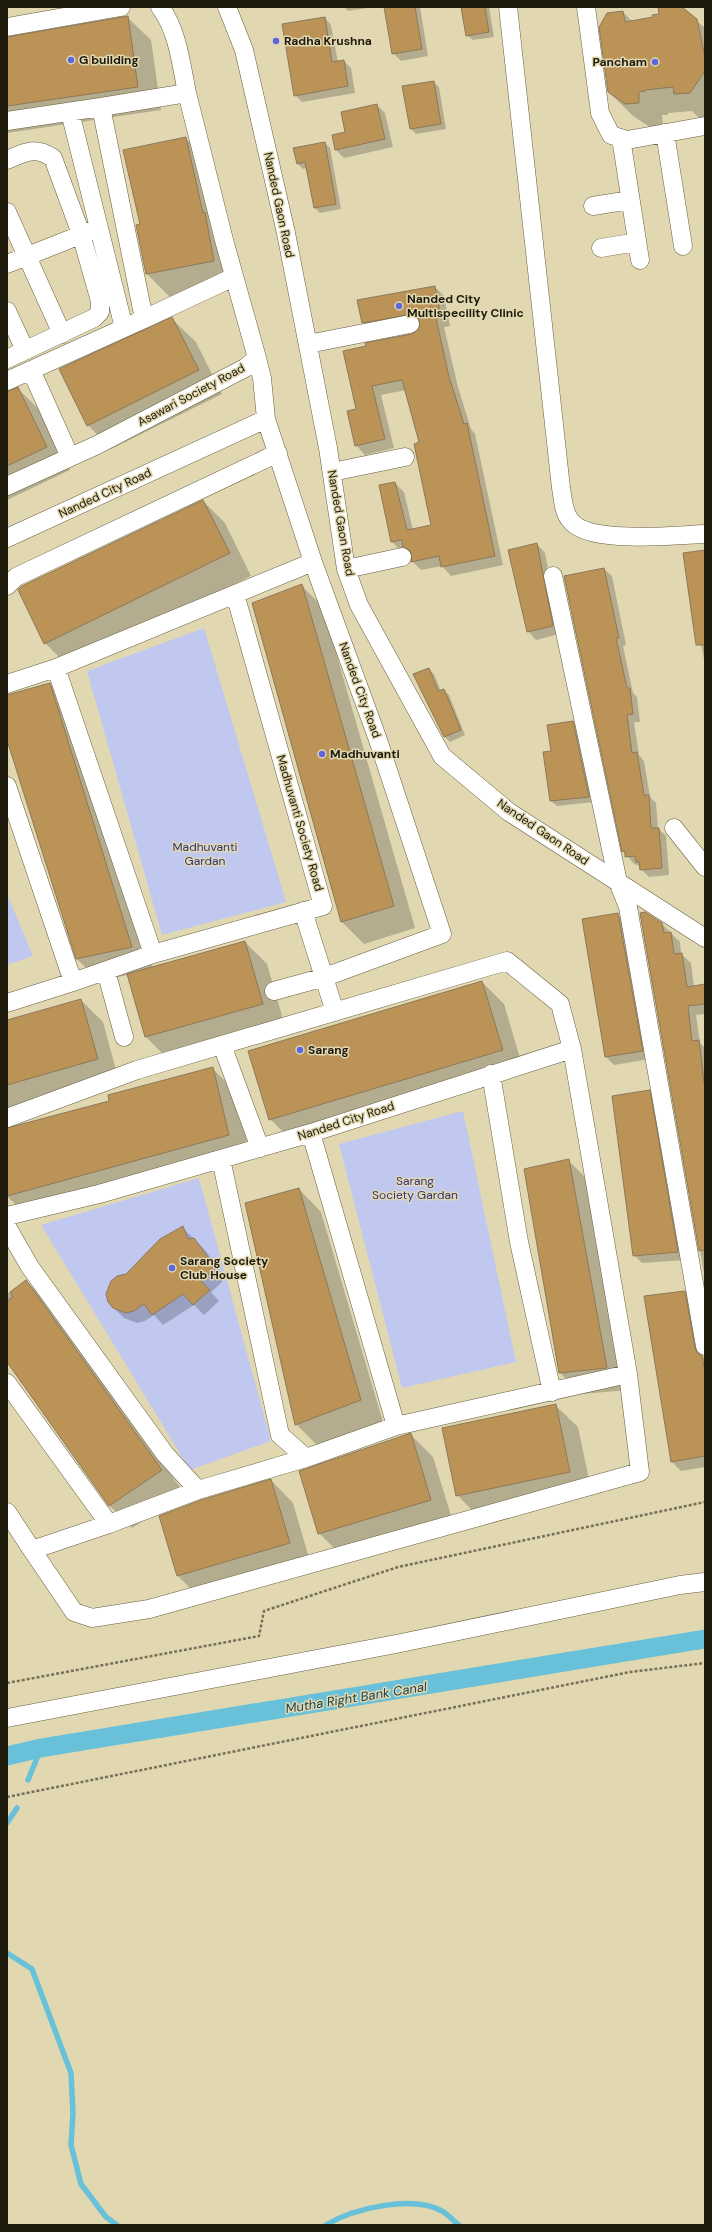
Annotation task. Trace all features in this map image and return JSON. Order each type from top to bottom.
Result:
[{"type":"street","points":[[7,27],[121,7]]},
{"type":"street","name":"Asawari Society Road","points":[[7,486],[70,457],[245,368],[257,358],[234,277],[187,93],[177,41],[166,16],[160,7]]},
{"type":"street","name":"Nanded Gaon Road","points":[[227,7],[244,50],[286,233],[332,472],[346,569],[359,606],[442,756],[509,812],[705,938]]},
{"type":"street","points":[[508,7],[565,513],[571,522],[589,532],[604,535],[636,537],[705,534]]},
{"type":"street","points":[[586,7],[600,113],[611,135],[627,140],[705,126]]},
{"type":"street","points":[[7,121],[187,93]]},
{"type":"street","points":[[101,107],[144,319]]},
{"type":"street","points":[[70,112],[124,328]]},
{"type":"street","points":[[665,133],[683,246]]},
{"type":"street","points":[[621,138],[640,260]]},
{"type":"street","points":[[7,160],[31,150],[42,151],[53,158],[81,234],[100,301],[100,312],[94,318],[7,359]]},
{"type":"street","points":[[593,206],[630,200]]},
{"type":"street","points":[[7,212],[62,334]]},
{"type":"street","points":[[7,264],[99,227]]},
{"type":"street","points":[[600,248],[637,242]]},
{"type":"street","points":[[7,381],[234,277]]},
{"type":"street","points":[[7,311],[25,350]]},
{"type":"street","points":[[308,344],[410,324]]},
{"type":"street","name":"Nanded City Road","points":[[257,358],[263,384],[266,419],[313,562],[377,737],[442,934],[325,976]]},
{"type":"street","points":[[31,370],[70,457]]},
{"type":"street","name":"Nanded City Road","points":[[7,538],[266,419]]},
{"type":"street","points":[[7,586],[16,577],[278,453]]},
{"type":"street","points":[[332,472],[405,457]]},
{"type":"street","points":[[346,569],[402,557]]},
{"type":"street","points":[[9,679],[56,668],[313,562]]},
{"type":"street","points":[[553,576],[618,882],[628,907],[705,1346]]},
{"type":"street","name":"Madhuvanti Society Road","points":[[7,1003],[153,954],[323,906],[235,594]]},
{"type":"street","points":[[56,668],[153,954]]},
{"type":"street","points":[[7,786],[73,982]]},
{"type":"street","points":[[674,828],[705,867]]},
{"type":"street","points":[[303,911],[325,976],[335,1012]]},
{"type":"street","points":[[7,1118],[138,1070],[507,961],[560,1004],[572,1049],[628,1374],[640,1472],[149,1609],[92,1618],[74,1612],[7,1512]]},
{"type":"street","points":[[106,971],[124,1037]]},
{"type":"street","points":[[274,991],[325,976]]},
{"type":"street","points":[[222,1045],[260,1148]]},
{"type":"street","name":"Nanded City Road","points":[[7,1216],[99,1194],[311,1133],[572,1049]]},
{"type":"street","points":[[491,1074],[519,1242],[552,1392]]},
{"type":"street","points":[[311,1133],[396,1426]]},
{"type":"street","points":[[221,1159],[280,1435],[306,1458]]},
{"type":"street","points":[[7,1227],[30,1267],[164,1454],[198,1490]]},
{"type":"street","points":[[32,1550],[109,1524],[198,1490],[306,1458],[396,1426],[628,1374]]},
{"type":"street","points":[[7,1383],[109,1524]]},
{"type":"street","points":[[7,1718],[396,1644],[680,1585],[705,1582]]},
{"type":"path","points":[[7,1683],[259,1636],[264,1611],[398,1567],[705,1502]]},
{"type":"path","points":[[7,1797],[630,1672],[705,1663]]},
{"type":"green space","name":"Madhuvanti Gardan","points":[[204,628],[286,902],[162,935],[87,671]]},
{"type":"green space","points":[[7,894],[33,956],[7,965]]},
{"type":"green space","name":"Sarang Society Gardan","points":[[463,1111],[516,1362],[402,1388],[339,1144]]},
{"type":"green space","points":[[199,1178],[271,1441],[190,1470],[41,1225]]},
{"type":"building","points":[[384,7],[415,7],[422,49],[392,54]]},
{"type":"building","points":[[461,7],[485,7],[489,32],[466,36]]},
{"type":"building","name":"Pancham","points":[[658,7],[682,7],[697,19],[705,58],[705,71],[690,93],[674,94],[673,87],[645,90],[639,92],[639,103],[625,104],[608,92],[599,27],[607,13],[623,11],[625,22],[653,17],[652,15],[659,14]]},
{"type":"building","name":"G building","points":[[128,16],[138,87],[7,106],[7,37]]},
{"type":"building","points":[[325,17],[332,62],[344,60],[348,86],[294,96],[282,24]]},
{"type":"building","points":[[434,81],[441,124],[410,129],[402,86]]},
{"type":"building","points":[[377,104],[385,139],[335,150],[332,135],[345,132],[341,112]]},
{"type":"building","points":[[186,137],[203,213],[205,212],[214,261],[146,274],[136,225],[140,224],[123,150]]},
{"type":"building","points":[[325,142],[336,204],[314,208],[305,162],[297,164],[293,148]]},
{"type":"building","points":[[435,286],[441,318],[436,318],[449,377],[464,424],[467,423],[495,556],[441,567],[439,556],[411,562],[412,554],[409,550],[403,547],[402,540],[391,542],[379,485],[395,482],[407,530],[431,525],[414,444],[419,442],[402,380],[372,386],[385,439],[355,446],[347,411],[356,409],[343,351],[366,346],[365,343],[412,334],[420,327],[418,317],[413,314],[362,323],[357,300]]},
{"type":"building","points":[[172,317],[199,370],[87,426],[59,369]]},
{"type":"building","points":[[18,387],[47,447],[7,466],[7,392]]},
{"type":"building","points":[[203,500],[230,553],[44,644],[18,590],[22,586]]},
{"type":"building","points":[[537,543],[553,626],[527,632],[508,550]]},
{"type":"building","points":[[705,550],[705,645],[696,645],[683,553]]},
{"type":"building","points":[[604,568],[619,638],[616,638],[627,688],[630,688],[633,714],[627,715],[632,753],[637,752],[644,795],[649,795],[651,828],[659,828],[662,868],[640,870],[639,862],[636,862],[635,856],[625,857],[625,851],[622,852],[564,576]]},
{"type":"building","name":"Madhuvanti","points":[[302,584],[394,906],[341,922],[252,603]]},
{"type":"building","points":[[429,668],[438,691],[444,689],[461,730],[444,737],[413,674]]},
{"type":"building","points":[[50,683],[132,947],[76,959],[7,740],[7,695]]},
{"type":"building","points":[[573,721],[589,797],[550,801],[543,752],[551,751],[547,725]]},
{"type":"building","points":[[645,912],[662,923],[664,933],[671,932],[674,954],[682,953],[687,987],[705,984],[705,1004],[688,1006],[692,1041],[699,1040],[705,1090],[705,1250],[699,1251],[640,913]]},
{"type":"building","points":[[618,913],[643,1051],[605,1057],[582,919]]},
{"type":"building","points":[[245,941],[263,1004],[145,1037],[127,974]]},
{"type":"building","name":"Sarang","points":[[482,981],[503,1050],[269,1120],[248,1051]]},
{"type":"building","points":[[81,999],[98,1059],[7,1085],[7,1020]]},
{"type":"building","points":[[213,1067],[229,1135],[7,1196],[7,1128],[109,1101],[108,1095]]},
{"type":"building","points":[[650,1090],[678,1252],[633,1256],[612,1096]]},
{"type":"building","points":[[569,1159],[607,1368],[559,1373],[524,1169]]},
{"type":"building","points":[[299,1188],[361,1400],[295,1425],[245,1203]]},
{"type":"building","name":"Sarang Society Club House","points":[[183,1226],[188,1239],[194,1238],[213,1264],[211,1272],[201,1281],[210,1290],[193,1305],[183,1294],[152,1315],[144,1304],[134,1311],[126,1313],[113,1308],[108,1302],[106,1294],[111,1281],[117,1276],[126,1274],[160,1239]]},
{"type":"building","points":[[26,1280],[162,1470],[109,1506],[7,1362],[7,1301],[13,1297],[10,1292]]},
{"type":"building","points":[[685,1291],[695,1348],[697,1353],[702,1356],[705,1371],[705,1456],[671,1462],[644,1296]]},
{"type":"building","points":[[556,1404],[570,1472],[456,1496],[442,1428]]},
{"type":"building","points":[[411,1433],[431,1500],[318,1534],[299,1471]]},
{"type":"building","points":[[271,1479],[290,1543],[177,1576],[159,1516],[201,1500]]},
{"type":"waterway","name":"Mutha Right Bank Canal","points":[[7,1756],[41,1748],[705,1639]]},
{"type":"waterway","points":[[28,1780],[41,1748]]},
{"type":"waterway","points":[[7,1823],[17,1808]]},
{"type":"waterway","points":[[7,1953],[32,1969],[71,2073],[73,2113],[71,2145],[81,2184],[106,2217],[117,2225]]},
{"type":"waterway","points":[[326,2225],[352,2213],[399,2204],[430,2206],[444,2212],[459,2225]]},
{"type":"place","name":"Radha Krushna","points":[[276,41]]},
{"type":"place","name":"G building","points":[[71,60]]},
{"type":"place","name":"Pancham","points":[[655,62]]},
{"type":"place","name":"Nanded City Multispecility Clinic","points":[[399,306]]},
{"type":"place","name":"Madhuvanti","points":[[322,754]]},
{"type":"place","name":"Sarang","points":[[300,1050]]},
{"type":"place","name":"Sarang Society Club House","points":[[172,1268]]}]
